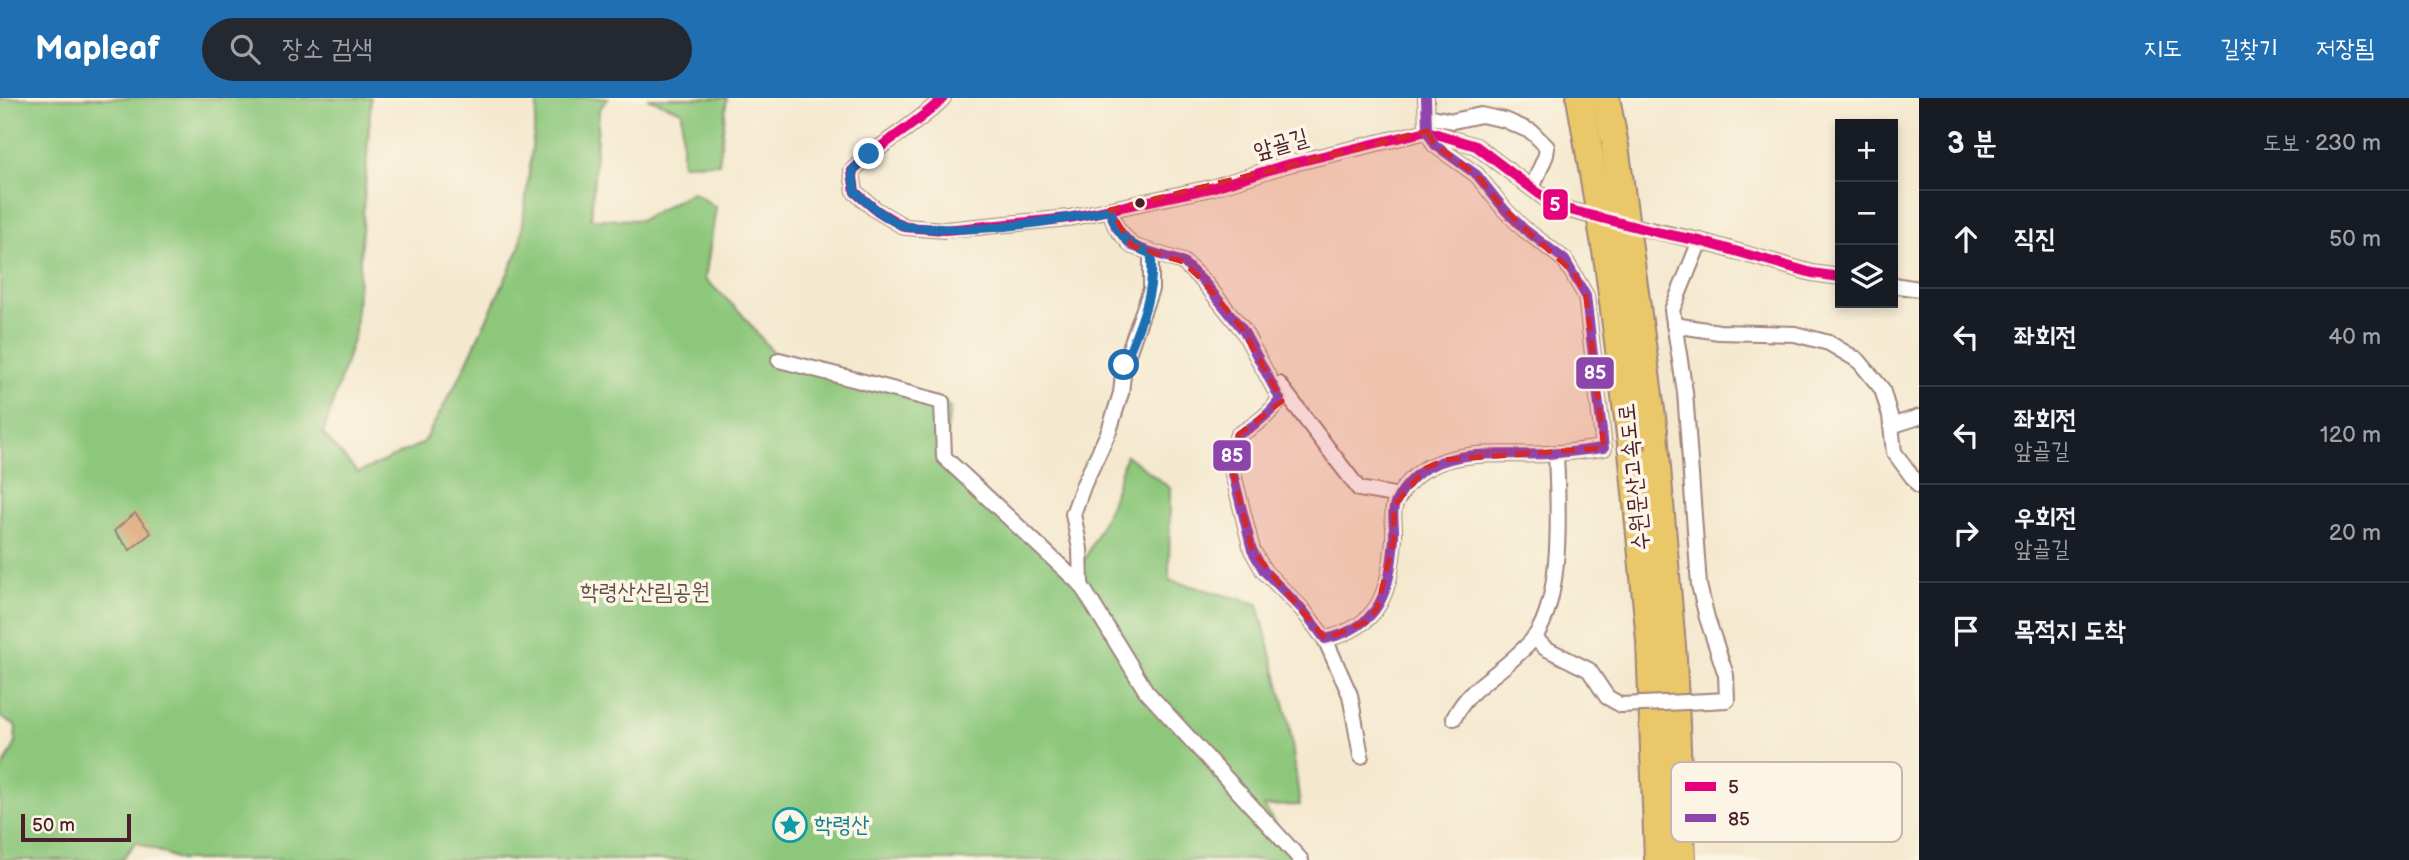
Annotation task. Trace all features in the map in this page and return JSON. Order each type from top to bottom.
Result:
[{"type":"highway","name":"수원문산고속도로","points":[[1580,98],[1608,263],[1632,451],[1650,640],[1658,860]]},
{"type":"highway","name":"수원문산고속도로","points":[[1606,98],[1654,432],[1673,659],[1678,762]]},
{"type":"highway","name":"수원문산고속도로","points":[[1681,842],[1682,860]]},
{"type":"street","name":"앞골길","points":[[943,98],[909,127],[869,154],[852,171],[855,192],[876,210],[905,227],[945,230],[1069,219],[1211,188],[1285,165],[1427,131]]},
{"type":"street","points":[[1325,639],[1340,636],[1366,622],[1377,609],[1387,585],[1394,539],[1394,506],[1407,485],[1426,468],[1444,460],[1604,448],[1586,296],[1564,260],[1504,210],[1477,175],[1435,145],[1427,131],[1426,98]]},
{"type":"street","points":[[1427,116],[1453,121],[1481,115],[1506,120],[1532,132],[1547,147],[1532,188]]},
{"type":"street","points":[[1427,131],[1476,146],[1562,208],[1656,232],[1700,240],[1812,273],[1835,276]]},
{"type":"street","points":[[1110,210],[1116,227],[1132,246],[1183,262],[1204,282],[1243,330],[1280,399],[1275,407],[1253,426],[1238,435],[1233,450],[1232,470],[1252,550],[1264,571],[1302,609],[1325,639],[1350,695],[1361,756]]},
{"type":"street","points":[[1534,637],[1545,648],[1589,670],[1607,697],[1621,705],[1727,700],[1726,675],[1699,585],[1685,392],[1672,310],[1700,240]]},
{"type":"street","points":[[1081,585],[1080,549],[1073,514],[1087,475],[1109,431],[1121,393],[1124,365],[1151,289],[1151,254]]},
{"type":"street","points":[[1898,286],[1919,289]]},
{"type":"street","points":[[1674,325],[1719,332],[1795,334],[1829,343],[1859,361],[1882,389],[1894,452],[1919,486]]},
{"type":"street","points":[[1258,356],[1359,488],[1400,496]]},
{"type":"street","points":[[779,360],[942,402],[944,457],[1081,585],[1146,691],[1301,860]]},
{"type":"street","points":[[1891,426],[1919,416]]},
{"type":"street","points":[[1454,718],[1463,701],[1518,655],[1539,632],[1549,607],[1559,523],[1556,453]]},
{"type":"highlighted area","points":[[1427,131],[1435,145],[1477,175],[1505,210],[1574,273],[1586,296],[1604,448],[1444,460],[1426,468],[1394,506],[1394,539],[1377,609],[1366,622],[1325,639],[1252,550],[1232,470],[1238,435],[1282,401],[1243,330],[1204,282],[1183,262],[1132,246],[1110,210]]},
{"type":"green space","name":"학령산산림공원","points":[[0,98],[371,98],[355,333],[323,434],[358,473],[423,443],[460,377],[520,247],[538,98],[608,98],[599,110],[591,219],[641,220],[692,192],[716,207],[705,279],[740,312],[779,360],[942,402],[950,408],[944,458],[1078,574],[1111,504],[1126,455],[1170,488],[1169,580],[1258,604],[1289,722],[1300,805],[1264,806],[1280,834],[1302,860],[180,860],[136,842],[121,860],[0,860],[0,772],[15,745],[16,726],[0,717]]},
{"type":"green space","points":[[647,98],[727,98],[719,163],[682,164],[682,111]]},
{"type":"building","points":[[135,513],[151,533],[130,550],[114,531]]},
{"type":"transit line","name":"5","points":[[943,98],[852,171],[855,192],[876,210],[905,227],[945,230],[1069,218],[1211,188],[1285,165],[1427,131],[1476,146],[1562,208],[1700,241],[1812,273],[1835,276]]},
{"type":"transit line","name":"85","points":[[1110,210],[1116,227],[1132,246],[1183,262],[1204,282],[1243,330],[1280,399],[1261,420],[1238,435],[1232,450],[1232,470],[1252,550],[1264,571],[1302,609],[1325,639],[1344,633],[1370,616],[1379,604],[1392,557],[1396,501],[1403,489],[1424,470],[1442,461],[1486,454],[1546,454],[1604,448],[1586,296],[1565,260],[1524,229],[1477,175],[1435,145],[1427,131],[1426,98]]},
{"type":"place","name":"학령산","points":[[790,825]]},
{"type":"route","points":[[869,154],[852,171],[855,192],[876,210],[905,227],[945,230],[989,227],[1069,219],[1110,210],[1116,227],[1132,246],[1151,254],[1153,268],[1151,289],[1124,365]]}]
